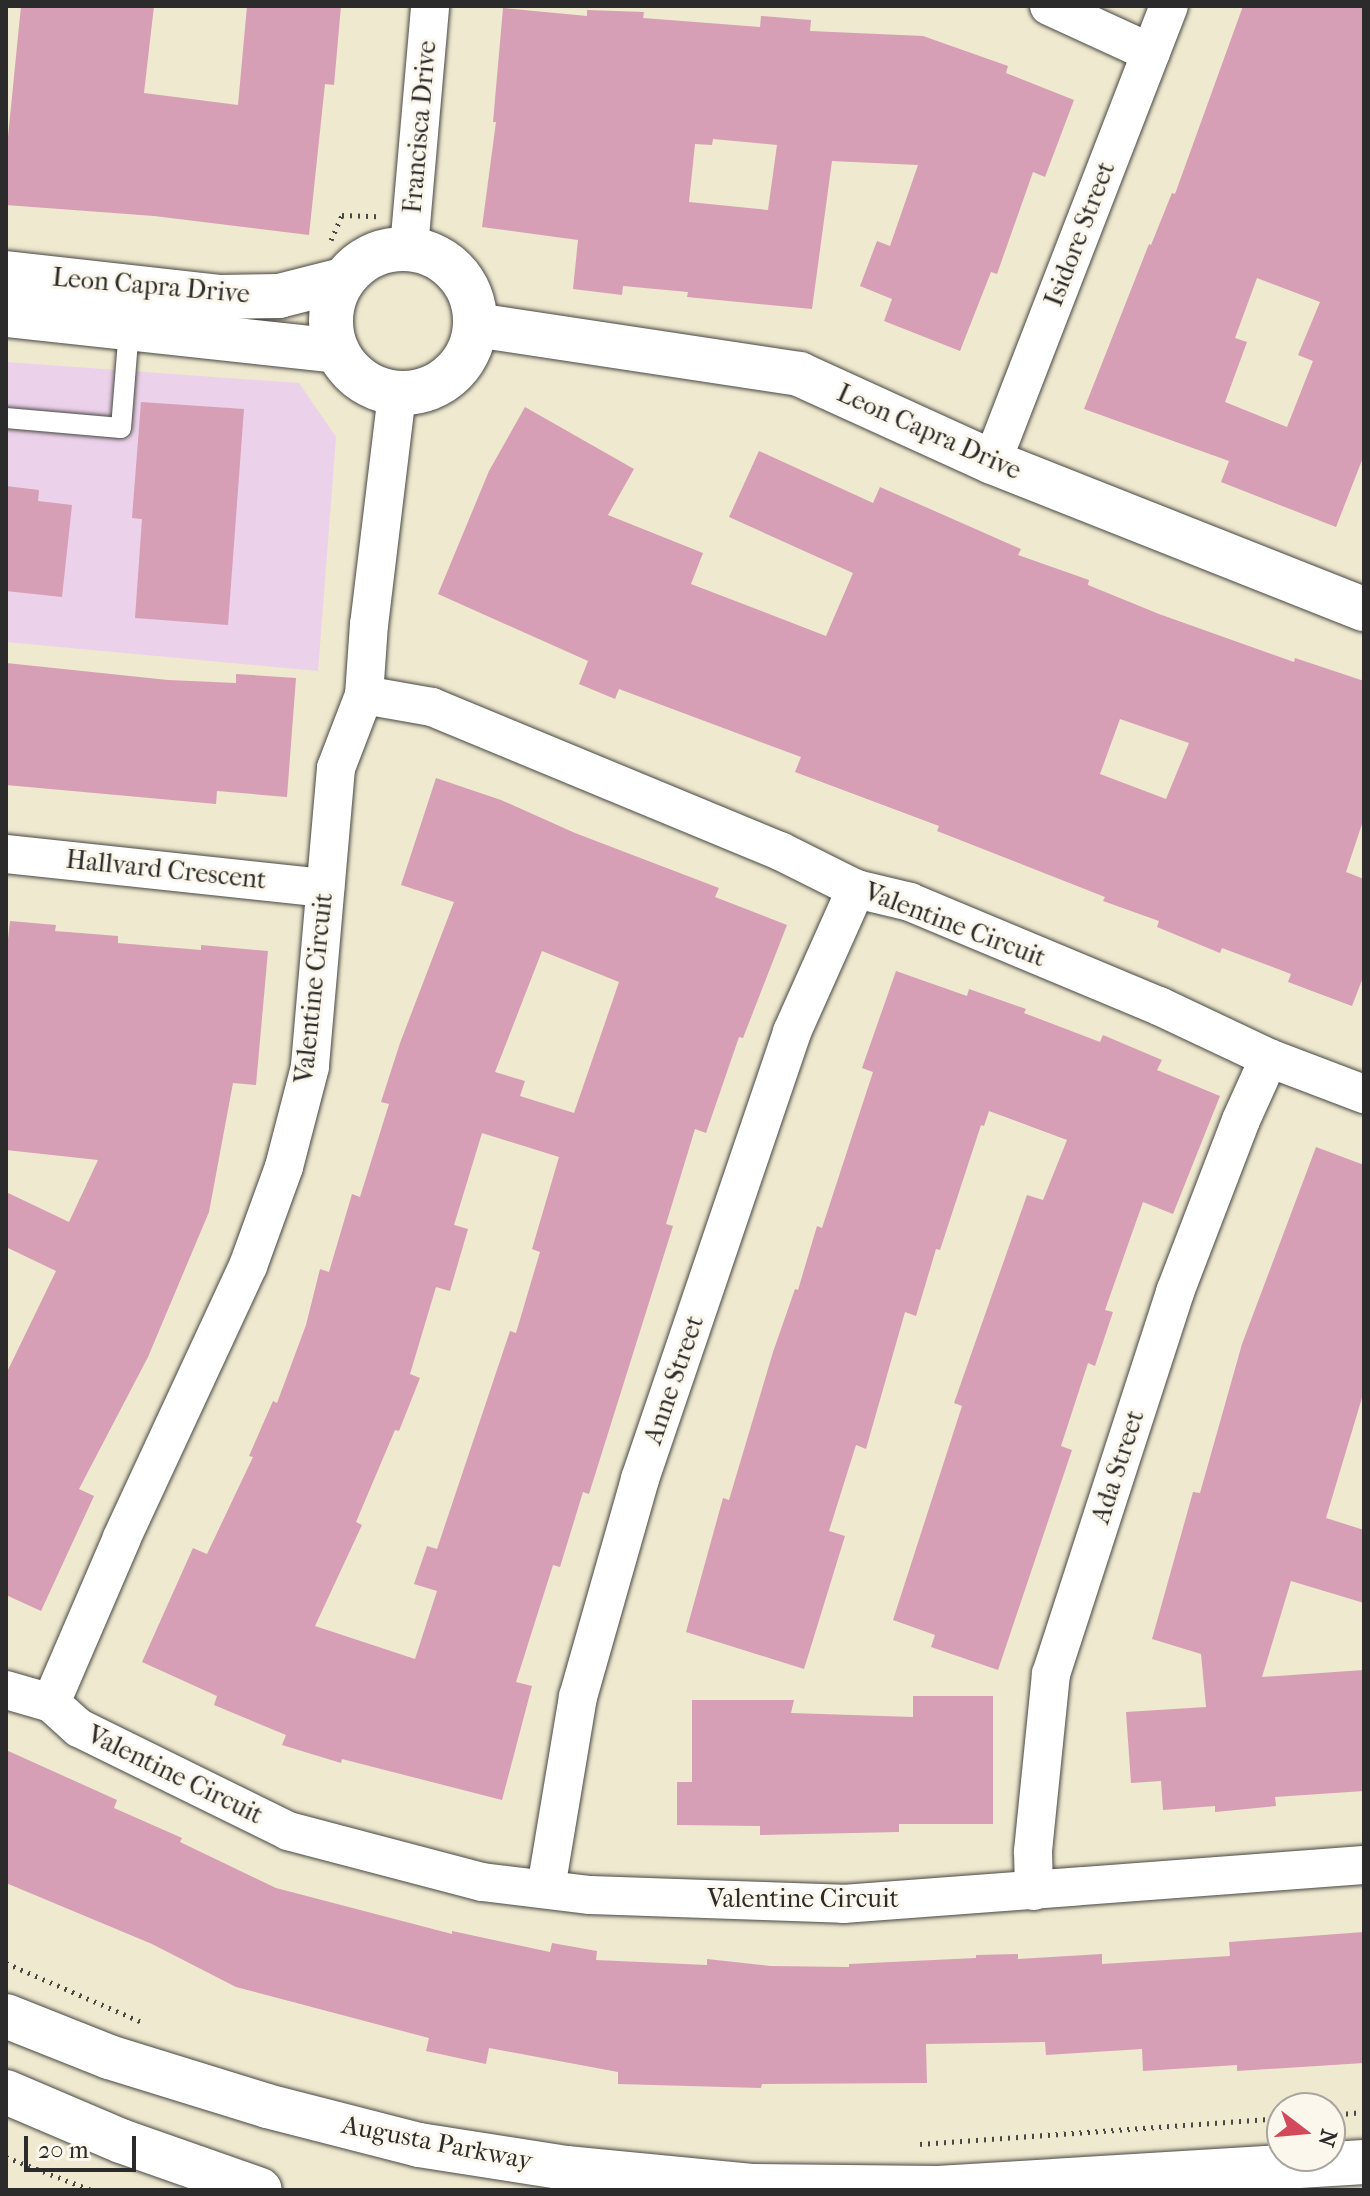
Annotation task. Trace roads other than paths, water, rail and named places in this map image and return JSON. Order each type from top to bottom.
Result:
[{"type":"street","name":"Francisca Drive","points":[[412,232],[430,6]]},
{"type":"street","points":[[1049,6],[1151,53]]},
{"type":"street","name":"Isidore Street","points":[[992,462],[1169,6]]},
{"type":"street","points":[[412,232],[444,260],[468,289],[476,325],[468,353],[450,376],[426,390],[397,394],[361,381],[337,351],[330,315],[335,264],[371,255],[412,232]]},
{"type":"street","name":"Leon Capra Drive","points":[[6,273],[219,297],[279,296],[335,264]]},
{"type":"street","name":"Leon Capra Drive","points":[[6,315],[337,351]]},
{"type":"street","name":"Leon Capra Drive","points":[[476,325],[799,374],[992,462],[1364,609]]},
{"type":"street","name":"Valentine Circuit","points":[[397,394],[369,624],[364,695],[336,768],[310,1067],[284,1167],[248,1266],[122,1538],[51,1703],[79,1728],[288,1831],[482,1882],[590,1895],[843,1904],[1364,1865]]},
{"type":"street","name":"Valentine Circuit","points":[[364,695],[432,707],[780,851],[856,889],[910,902],[1159,1006],[1269,1058],[1364,1094]]},
{"type":"street","name":"Hallvard Crescent","points":[[6,854],[325,888]]},
{"type":"street","name":"Anne Street","points":[[546,1888],[578,1697],[640,1479],[792,1032],[856,889]]},
{"type":"street","name":"Ada Street","points":[[1034,1891],[1033,1851],[1051,1674],[1175,1292],[1241,1120],[1269,1058]]},
{"type":"street","points":[[6,1690],[51,1703]]},
{"type":"street","name":"Augusta Parkway","points":[[6,2016],[109,2057],[267,2106],[419,2145],[566,2168],[754,2186],[938,2188],[1364,2162]]},
{"type":"street","points":[[6,2092],[121,2141],[260,2190]]},
{"type":"lane","points":[[6,418],[121,428],[129,328]]}]
